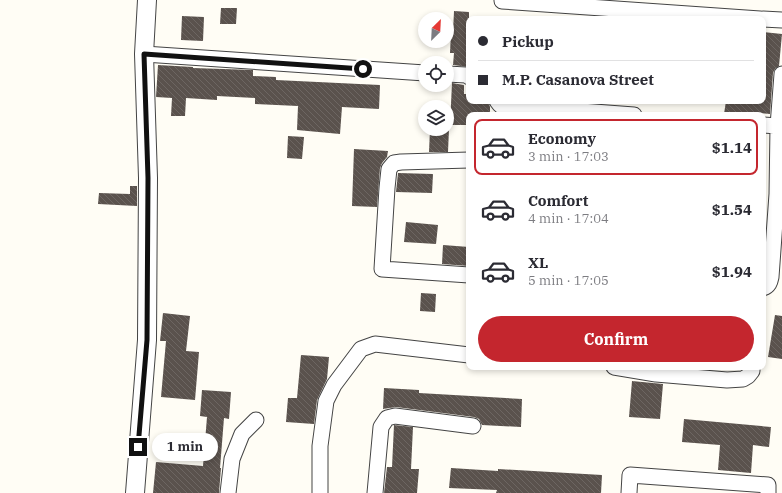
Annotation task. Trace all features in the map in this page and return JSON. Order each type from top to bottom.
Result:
[{"type":"street","points":[[134,493],[147,340],[148,178],[144,54],[147,0]]},
{"type":"street","points":[[502,0],[502,2],[716,16]]},
{"type":"street","points":[[766,19],[782,20]]},
{"type":"street","points":[[144,54],[418,73]]},
{"type":"street","points":[[766,287],[770,283],[772,277],[778,194],[780,151],[778,126],[782,74]]},
{"type":"street","points":[[454,75],[466,76]]},
{"type":"street","points":[[499,107],[574,112]]},
{"type":"street","points":[[766,124],[778,126]]},
{"type":"street","points":[[466,160],[401,162],[394,163],[389,169],[382,268],[466,275]]},
{"type":"street","points":[[320,493],[320,446],[326,401],[334,384],[361,349],[375,344],[466,355]]},
{"type":"street","points":[[632,370],[656,374],[727,380],[742,379],[748,376],[752,370]]},
{"type":"street","points":[[375,493],[380,427],[387,418],[395,416],[473,426]]},
{"type":"street","points":[[228,493],[232,459],[242,434],[256,420]]},
{"type":"street","points":[[629,493],[630,475],[768,485],[768,493]]},
{"type":"building","points":[[221,8],[237,8],[236,24],[220,24]]},
{"type":"building","points":[[454,11],[469,12],[469,16],[466,16],[466,67],[454,65],[454,53],[450,53],[450,48],[454,48]]},
{"type":"building","points":[[182,16],[204,17],[203,41],[181,40]]},
{"type":"building","points":[[766,32],[782,34],[779,66],[773,73],[770,114],[766,114],[766,112],[724,112],[726,104],[766,104]]},
{"type":"building","points":[[158,65],[253,70],[253,76],[276,77],[276,80],[380,85],[379,109],[342,107],[340,134],[297,130],[298,106],[255,104],[255,98],[217,96],[217,100],[186,98],[185,116],[171,116],[172,98],[156,97]]},
{"type":"building","points":[[454,83],[464,85],[466,104],[489,104],[490,107],[490,112],[466,112],[466,125],[454,125],[454,100],[451,100],[452,92],[454,92]]},
{"type":"building","points":[[288,136],[304,137],[302,159],[287,158]]},
{"type":"building","points":[[430,136],[449,136],[448,152],[429,152]]},
{"type":"building","points":[[354,149],[388,151],[387,157],[380,168],[377,207],[352,206]]},
{"type":"building","points":[[398,173],[433,174],[432,193],[396,192]]},
{"type":"building","points":[[130,186],[137,186],[137,206],[98,204],[99,193],[130,194]]},
{"type":"building","points":[[406,222],[438,225],[436,244],[404,242]]},
{"type":"building","points":[[443,245],[466,247],[466,266],[442,264]]},
{"type":"building","points":[[421,293],[436,294],[435,312],[420,311]]},
{"type":"building","points":[[163,313],[190,316],[186,351],[199,352],[195,400],[161,397],[166,341],[160,341]]},
{"type":"building","points":[[775,315],[782,316],[782,359],[768,357]]},
{"type":"building","points":[[301,355],[329,357],[327,379],[317,400],[314,424],[286,422],[288,398],[297,398]]},
{"type":"building","points":[[632,381],[663,384],[660,419],[629,417]]},
{"type":"building","points":[[384,388],[419,390],[419,393],[522,399],[521,427],[482,425],[479,419],[474,417],[396,407],[383,409]]},
{"type":"building","points":[[202,390],[231,392],[229,419],[224,418],[219,493],[153,493],[156,462],[203,466],[207,417],[200,416]]},
{"type":"building","points":[[684,419],[771,427],[769,447],[753,445],[751,473],[718,470],[720,445],[682,442]]},
{"type":"building","points":[[394,425],[413,427],[411,469],[419,469],[417,493],[384,493],[387,467],[392,467]]},
{"type":"building","points":[[451,468],[602,475],[601,493],[496,493],[497,490],[449,488]]},
{"type":"route","points":[[138,447],[147,340],[148,178],[144,54],[363,69]]}]
